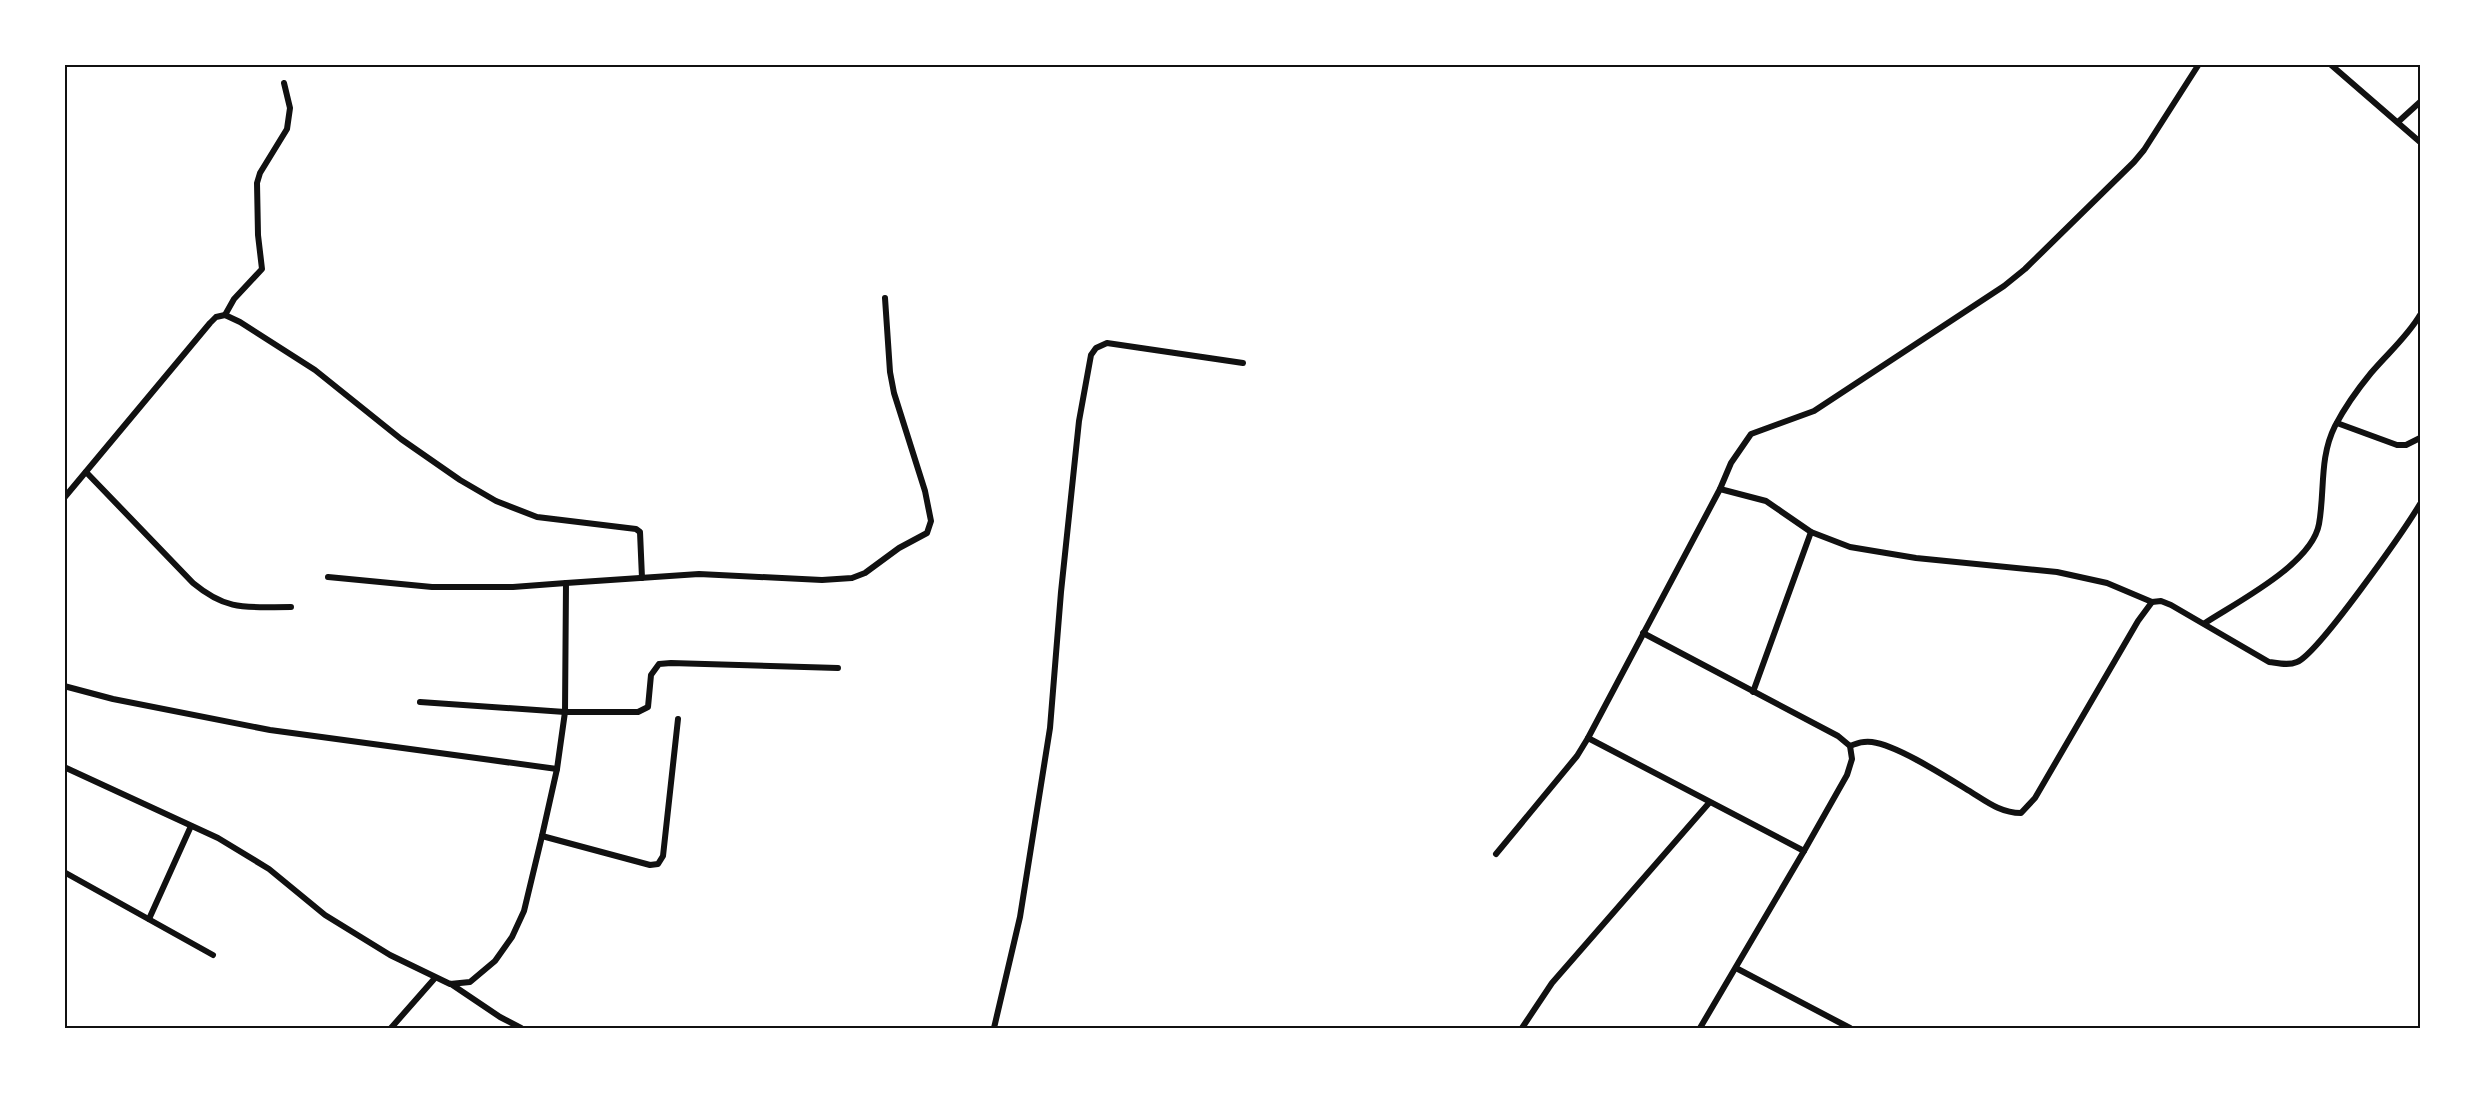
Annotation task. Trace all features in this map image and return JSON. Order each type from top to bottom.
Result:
[{"type":"street","points":[[1496,854],[1562,774],[1588,738],[1720,489],[1731,463],[1751,434],[1814,411],[1984,299],[2025,269],[2139,156],[2199,64]]},
{"type":"street","points":[[2330,64],[2421,142]]},
{"type":"street","points":[[225,315],[234,299],[262,268],[258,235],[257,183],[260,173],[286,129],[290,108],[285,83]]},
{"type":"street","points":[[2398,122],[2421,102]]},
{"type":"street","points":[[328,577],[443,587],[722,574],[822,580],[852,578],[865,573],[899,548],[927,533],[931,521],[925,491],[894,393],[890,372],[885,298]]},
{"type":"street","points":[[64,498],[210,323],[216,317],[225,315],[240,322],[315,370],[401,439],[460,480],[496,501],[537,517],[636,529],[640,532],[642,578]]},
{"type":"street","points":[[2205,623],[2288,568],[2314,540],[2319,525],[2324,454],[2337,423],[2358,389],[2418,325],[2421,315]]},
{"type":"street","points":[[994,1029],[1020,917],[1050,728],[1061,592],[1077,444],[1091,355],[1096,348],[1107,343],[1243,363]]},
{"type":"street","points":[[2337,423],[2397,445],[2406,445],[2421,438]]},
{"type":"street","points":[[86,472],[208,596],[231,605],[291,607]]},
{"type":"street","points":[[1720,489],[1766,501],[1793,522],[1850,548],[2069,574],[2107,583],[2152,602],[2161,601],[2205,623],[2269,662],[2286,664],[2297,662],[2309,654],[2400,536],[2421,504]]},
{"type":"street","points":[[1753,692],[1811,531]]},
{"type":"street","points":[[450,984],[470,982],[495,961],[512,938],[524,911],[557,769],[565,712],[566,583]]},
{"type":"street","points":[[1850,746],[1861,742],[1875,742],[1892,748],[1960,785],[1998,809],[2010,813],[2021,813],[2035,798],[2138,621],[2152,602]]},
{"type":"street","points":[[1642,633],[1838,736],[1850,746],[1852,759],[1846,775],[1804,851],[1700,1029]]},
{"type":"street","points":[[420,702],[565,712],[638,712],[648,707],[651,675],[659,664],[838,668]]},
{"type":"street","points":[[64,686],[112,699],[270,730],[557,769]]},
{"type":"street","points":[[543,836],[650,866],[658,864],[663,856],[678,719]]},
{"type":"street","points":[[1588,738],[1804,851]]},
{"type":"street","points":[[64,767],[218,838],[269,869],[325,915],[356,935],[450,984],[521,1029]]},
{"type":"street","points":[[1522,1029],[1552,983],[1709,803]]},
{"type":"street","points":[[149,919],[191,826]]},
{"type":"street","points":[[64,872],[213,955]]},
{"type":"street","points":[[1736,968],[1851,1029]]},
{"type":"street","points":[[390,1029],[435,978]]}]
